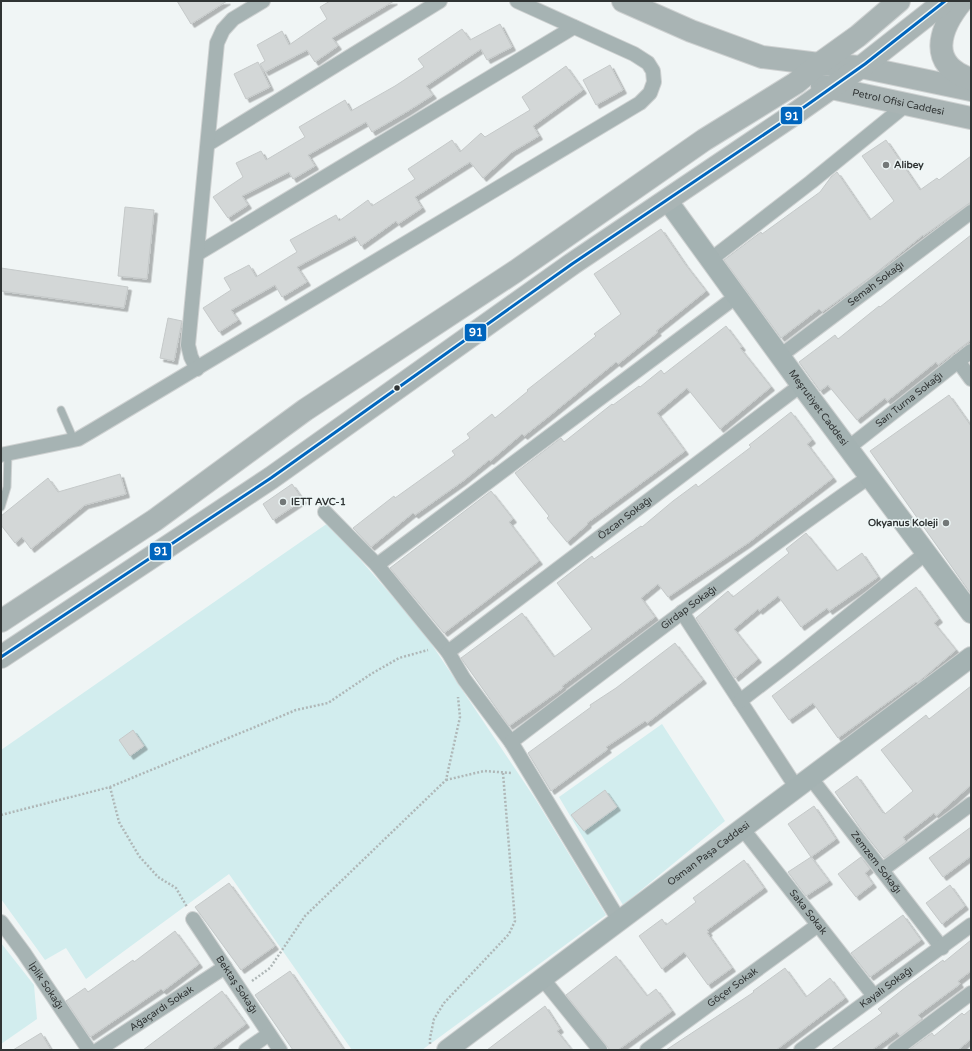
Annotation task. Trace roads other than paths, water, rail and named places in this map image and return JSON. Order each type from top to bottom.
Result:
[{"type":"main road","name":"Petrol Ofisi Caddesi","points":[[623,1],[690,31],[762,57],[819,64],[861,67],[971,90]]},
{"type":"main road","points":[[1,621],[156,520],[305,410],[516,272],[704,140],[796,83],[819,64],[858,36],[899,1]]},
{"type":"main road","points":[[1,657],[271,478],[572,264],[832,88],[945,1]]},
{"type":"main road","points":[[962,1],[952,13],[945,27],[941,42],[942,54],[949,68],[964,77],[971,79]]},
{"type":"main road","name":"Petrol Ofisi Caddesi","points":[[762,57],[796,83],[832,88],[971,118]]},
{"type":"main road","name":"Meşrutiyet Caddesi","points":[[667,200],[801,385],[971,613]]},
{"type":"main road","name":"Osman Paşa Caddesi","points":[[447,1050],[971,657]]},
{"type":"street","points":[[197,369],[191,357],[188,344],[217,43],[223,30],[233,19],[263,1]]},
{"type":"street","points":[[208,144],[440,1]]},
{"type":"street","points":[[5,454],[74,440],[95,430],[640,103],[650,93],[654,82],[653,71],[648,63],[634,54],[517,1]]},
{"type":"street","points":[[197,254],[574,27]]},
{"type":"street","points":[[710,260],[811,182],[907,104]]},
{"type":"street","name":"Semah Sokağı","points":[[780,356],[971,212]]},
{"type":"street","points":[[377,565],[736,296]]},
{"type":"street","name":"Sarı Turna Sokağı","points":[[848,448],[971,351]]},
{"type":"street","points":[[958,361],[971,379]]},
{"type":"street","name":"Özcan Sokağı","points":[[448,652],[801,385]]},
{"type":"street","name":"Girdap Sokağı","points":[[511,742],[682,612],[806,521],[869,477]]},
{"type":"street","points":[[325,512],[377,565],[448,652],[461,673],[511,742],[619,920]]},
{"type":"street","points":[[740,701],[794,660],[926,553]]},
{"type":"street","name":"Zemzem Sokağı","points":[[682,612],[740,701],[803,782],[882,870],[942,948]]},
{"type":"street","points":[[882,870],[971,804]]},
{"type":"street","name":"Saka Sokak","points":[[742,828],[874,996]]},
{"type":"street","name":"Bektaş Sokağı","points":[[193,919],[280,1050]]},
{"type":"street","name":"İplik Sokağı","points":[[1,922],[24,953],[89,1050]]},
{"type":"street","name":"Göçer Sokak","points":[[647,1050],[818,925]]},
{"type":"street","name":"Kayalı Sokağı","points":[[801,1050],[942,948],[971,925]]},
{"type":"street","name":"Ağaçardı Sokak","points":[[98,1050],[225,967]]},
{"type":"street","points":[[542,978],[600,1050]]},
{"type":"street","points":[[895,1050],[971,993]]},
{"type":"street","points":[[246,1050],[269,1034]]},
{"type":"lane","points":[[61,410],[74,440]]},
{"type":"lane","points":[[1,507],[7,487],[5,454]]},
{"type":"place","name":"Alibey","points":[[886,165]]},
{"type":"place","name":"IETT AVC-1","points":[[283,502]]},
{"type":"place","name":"Okyanus Koleji","points":[[946,523]]}]
